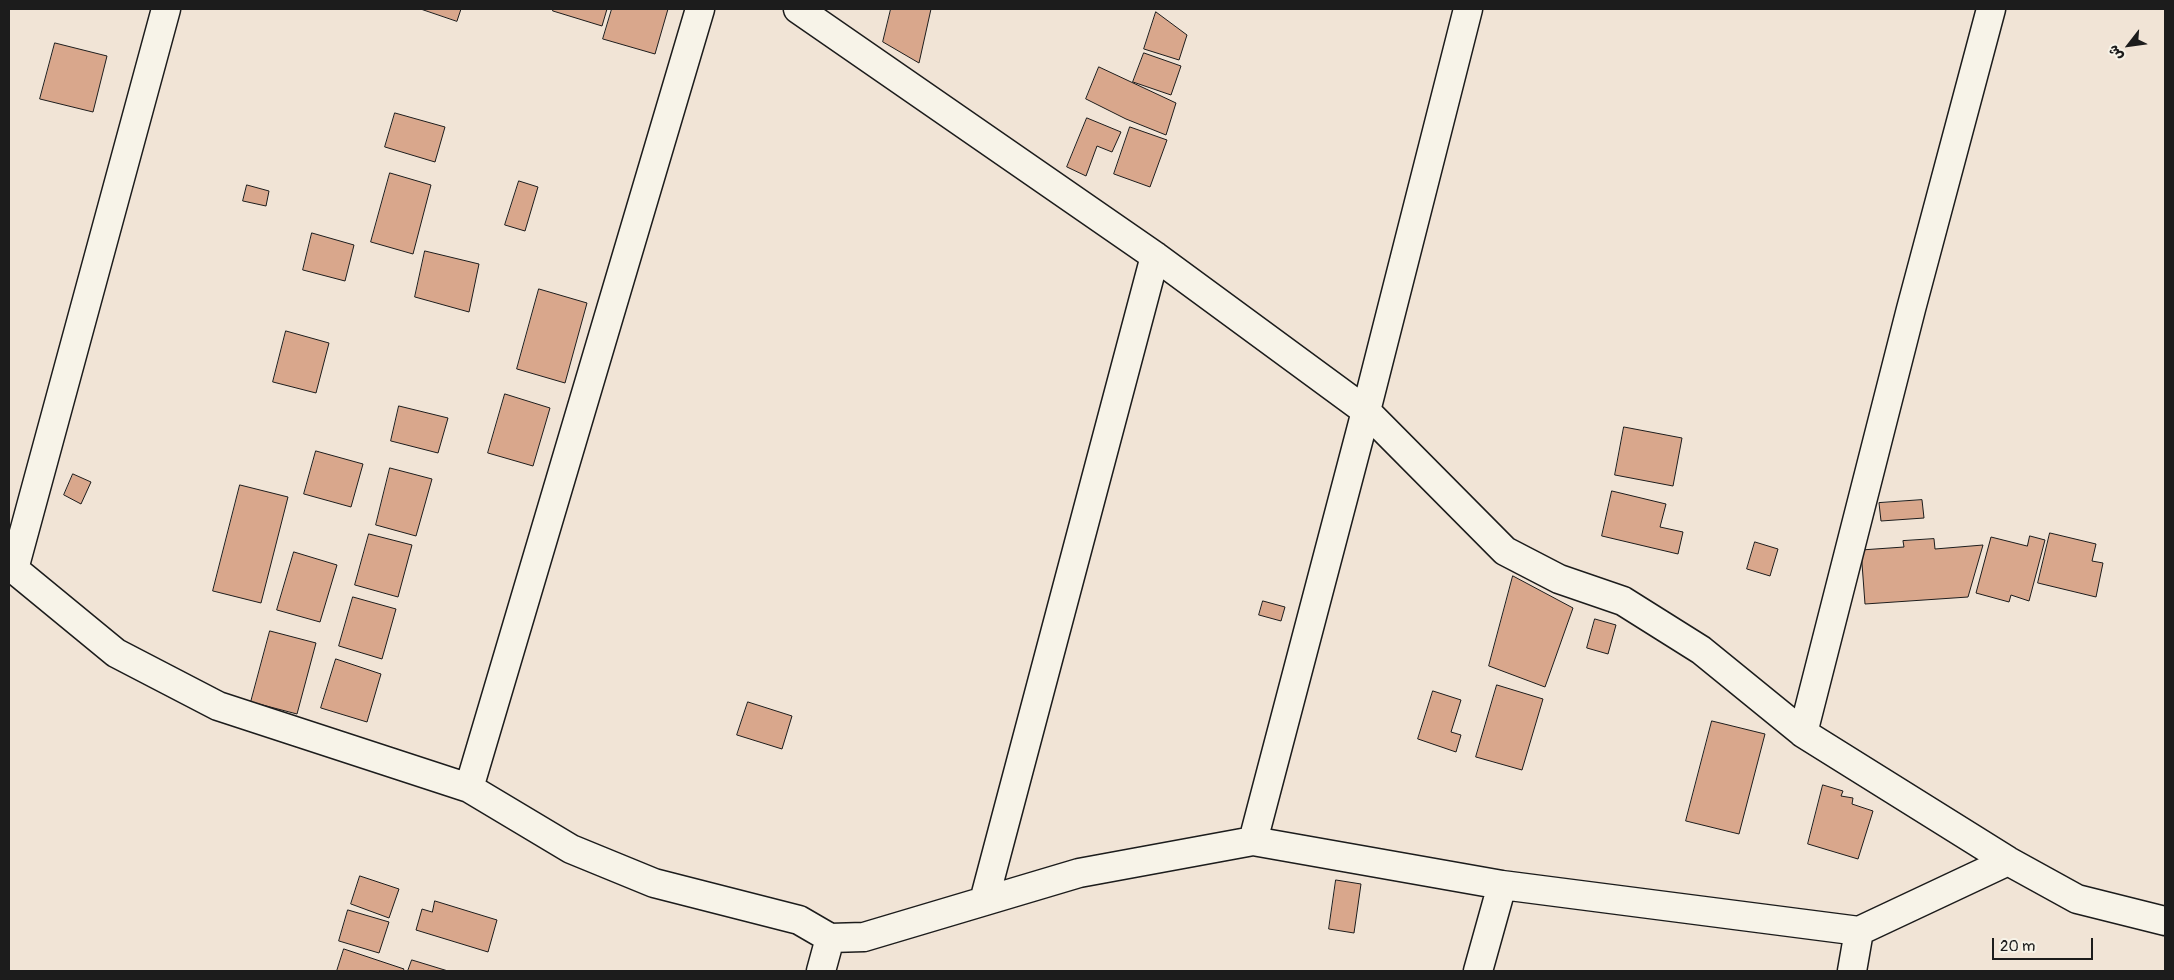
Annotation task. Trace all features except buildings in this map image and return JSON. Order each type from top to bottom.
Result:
[{"type":"street","points":[[166,9],[11,567],[116,653],[218,706],[469,788],[571,849],[654,883],[799,920],[830,938],[864,937],[1079,873],[1253,841],[1502,885],[1859,932],[2008,861]]},
{"type":"street","points":[[469,788],[700,9]]},
{"type":"street","points":[[798,9],[1155,256],[1366,411],[1505,550],[1559,579],[1623,601],[1702,650],[1803,733],[2008,861],[2078,899],[2165,921]]},
{"type":"street","points":[[1253,841],[1366,411],[1468,9]]},
{"type":"street","points":[[1803,733],[1911,309],[1991,9]]},
{"type":"street","points":[[984,901],[1155,256]]},
{"type":"street","points":[[1478,971],[1502,885]]},
{"type":"street","points":[[1852,971],[1859,932]]},
{"type":"street","points":[[821,971],[830,938]]}]
